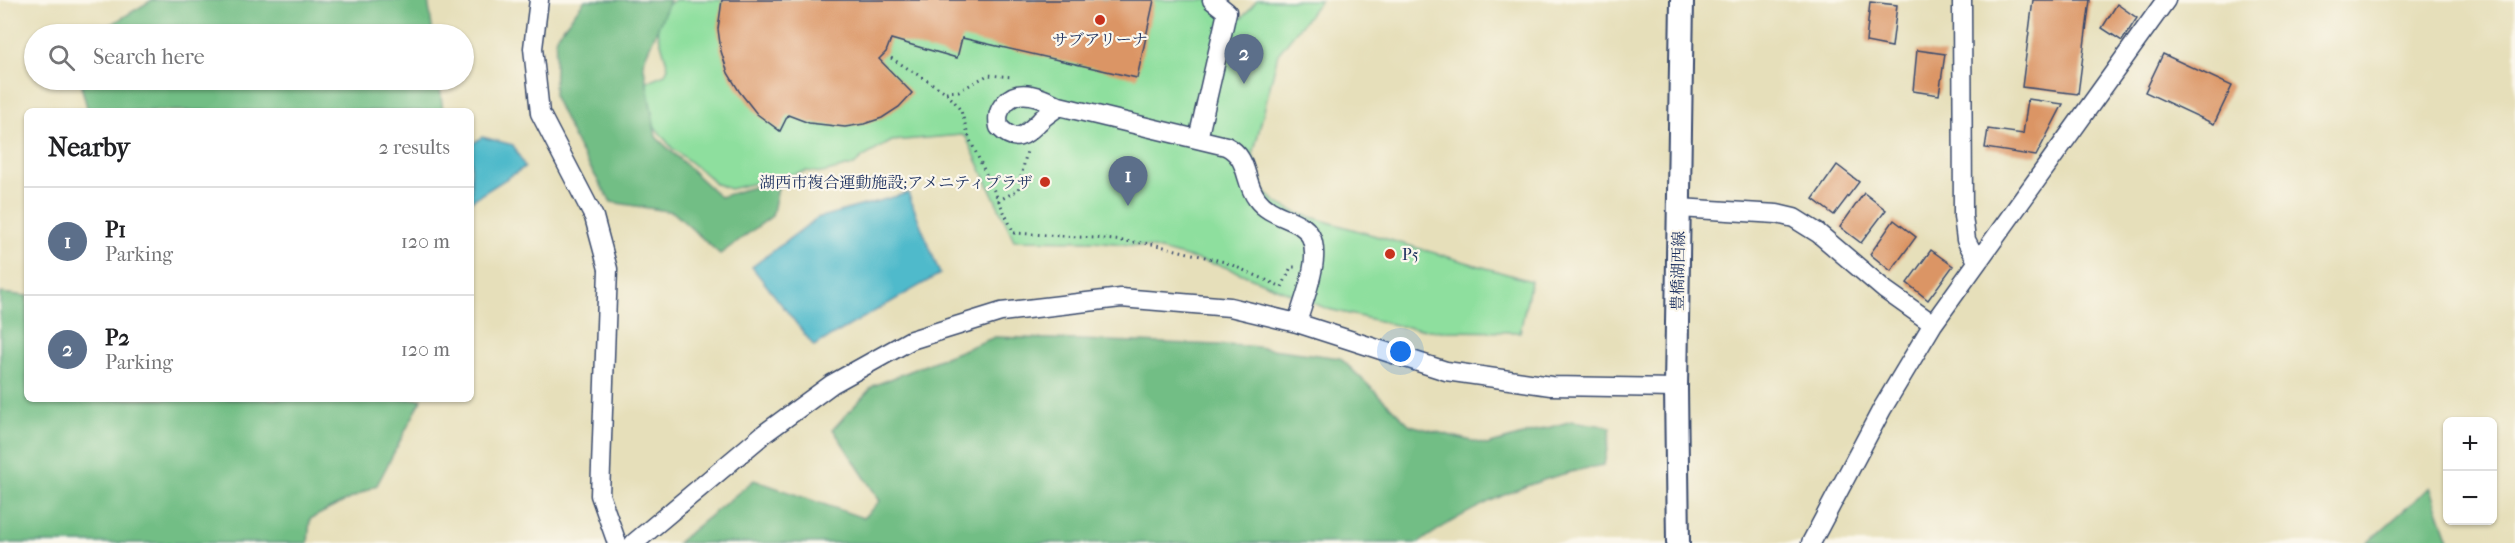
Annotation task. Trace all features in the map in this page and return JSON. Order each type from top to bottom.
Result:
[{"type":"main road","name":"豊橋湖西線","points":[[1678,543],[1676,388],[1682,0]]},
{"type":"street","points":[[539,0],[533,48],[540,113],[594,217],[608,269],[600,495],[617,543]]},
{"type":"street","points":[[1198,139],[1227,12],[1212,0]]},
{"type":"street","points":[[1962,0],[1963,216],[1966,240],[1977,261]]},
{"type":"street","points":[[1811,543],[1882,409],[1933,324],[2166,0]]},
{"type":"street","points":[[1059,106],[1233,149],[1245,164],[1256,198],[1272,213],[1306,229],[1315,247],[1312,271],[1297,323]]},
{"type":"street","points":[[1679,208],[1778,214],[1794,218],[1818,233],[1885,290],[1933,324]]},
{"type":"street","points":[[634,543],[784,419],[832,384],[911,340],[1001,312],[1120,298],[1230,307],[1297,323],[1446,371],[1551,386],[1676,388]]},
{"type":"path","points":[[891,58],[944,91],[954,101],[961,111],[970,140],[1011,230],[1018,235],[1095,238],[1152,244],[1222,261],[1282,287],[1295,259]]},
{"type":"path","points":[[998,201],[1018,190],[1029,146]]},
{"type":"path","points":[[1291,267],[1312,271]]},
{"type":"green space","points":[[152,0],[428,0],[432,24],[112,24]]},
{"type":"green space","points":[[585,0],[670,0],[643,62],[656,137],[720,197],[780,179],[772,216],[720,254],[673,212],[611,202],[579,149],[554,97],[556,37]]},
{"type":"green space","points":[[675,0],[1221,0],[1242,18],[1257,0],[1321,0],[1278,54],[1253,155],[1265,192],[1277,203],[1297,213],[1531,281],[1520,332],[1437,331],[1400,326],[1328,309],[1225,267],[1149,247],[1094,241],[1014,240],[966,137],[962,135],[892,141],[863,157],[854,165],[822,173],[806,171],[730,189],[714,183],[672,148],[647,117],[643,83],[665,74],[668,67],[655,22],[662,9]]},
{"type":"green space","points":[[82,90],[440,90],[443,108],[87,108]]},
{"type":"green space","points":[[0,293],[24,296],[24,402],[420,402],[377,485],[310,519],[308,543],[0,543]]},
{"type":"green space","points":[[995,337],[1249,346],[1340,358],[1410,425],[1487,445],[1572,421],[1611,427],[1604,465],[1556,476],[1507,494],[1460,517],[1419,543],[677,543],[754,480],[863,518],[880,501],[833,429],[873,386]]},
{"type":"green space","points":[[2430,487],[2450,543],[2367,543]]},
{"type":"water","points":[[482,137],[513,145],[525,167],[474,199],[474,143]]},
{"type":"water","points":[[908,193],[940,274],[814,346],[752,267],[817,218]]},
{"type":"building","points":[[722,0],[1154,0],[1137,78],[962,38],[957,58],[891,39],[886,52],[879,59],[912,93],[899,107],[882,118],[845,127],[809,123],[788,115],[780,131],[757,114],[728,73],[721,51],[718,29]]},
{"type":"building","points":[[2033,0],[2090,0],[2078,94],[2022,87]]},
{"type":"building","points":[[1870,2],[1897,5],[1892,47],[1866,42]]},
{"type":"building","points":[[2117,4],[2137,18],[2122,41],[2102,28]]},
{"type":"building","points":[[1917,50],[1945,54],[1939,95],[1913,91]]},
{"type":"building","points":[[2163,54],[2232,86],[2214,124],[2145,92]]},
{"type":"building","points":[[2028,99],[2063,104],[2036,156],[1985,148],[1988,129],[2023,134]]},
{"type":"building","points":[[1837,165],[1859,182],[1834,215],[1813,199]]},
{"type":"building","points":[[1864,193],[1886,210],[1861,243],[1840,227]]},
{"type":"building","points":[[1894,220],[1916,237],[1891,271],[1870,254]]},
{"type":"building","points":[[1931,250],[1953,266],[1928,300],[1907,283]]},
{"type":"place","name":"サブアリーナ","points":[[1100,20]]},
{"type":"place","name":"P2","points":[[1244,84]]},
{"type":"place","name":"湖西市複合運動施設;アメニティプラザ","points":[[1045,182]]},
{"type":"place","name":"P1","points":[[1128,206]]},
{"type":"place","name":"P5","points":[[1390,254]]}]
